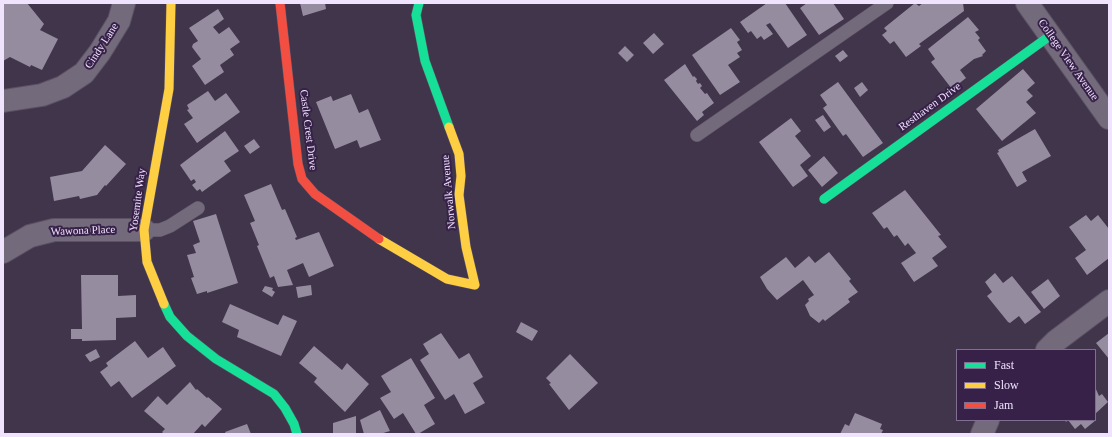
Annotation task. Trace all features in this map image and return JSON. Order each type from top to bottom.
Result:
[{"type":"street","name":"Cindy Lane","points":[[3,101],[42,95],[63,87],[84,73],[100,52],[118,21],[124,3]]},
{"type":"street","name":"Yosemite Way","points":[[171,3],[171,54],[168,89],[144,230],[147,262],[170,318],[187,336],[216,359],[274,394],[285,408],[294,424],[297,434]]},
{"type":"street","name":"Castle Crest Drive","points":[[280,3],[283,17],[298,164],[302,179],[315,194],[383,242],[447,279]]},
{"type":"street","name":"Norwalk Avenue","points":[[419,3],[416,15],[425,61],[459,154],[461,176],[460,202],[466,247],[475,285],[447,279]]},
{"type":"street","name":"College View Avenue","points":[[1028,3],[1109,118]]},
{"type":"street","name":"Resthaven Drive","points":[[824,199],[1051,34]]},
{"type":"street","name":"Wawona Place","points":[[3,252],[30,236],[54,230],[144,230]]},
{"type":"street","points":[[1048,349],[1056,341],[1109,301]]},
{"type":"street","points":[[982,434],[988,421]]},
{"type":"lane","points":[[697,135],[887,3]]},
{"type":"lane","points":[[144,230],[160,230],[170,226],[198,208]]},
{"type":"building","points":[[4,3],[27,3],[44,24],[40,30],[58,39],[42,70],[31,65],[30,67],[10,57],[3,61]]},
{"type":"building","points":[[300,3],[325,3],[326,9],[303,16]]},
{"type":"building","points":[[767,3],[785,3],[807,35],[788,48],[770,23],[766,25],[773,34],[764,40],[761,36],[757,39],[751,31],[748,33],[740,22]]},
{"type":"building","points":[[807,3],[833,3],[844,19],[819,35],[800,8]]},
{"type":"building","points":[[915,3],[919,6],[923,3],[963,3],[964,11],[919,44],[921,46],[906,57],[894,41],[890,44],[882,35],[887,31],[884,28]]},
{"type":"building","points":[[218,9],[224,19],[213,27],[219,34],[229,27],[240,42],[230,49],[234,55],[220,65],[224,72],[205,85],[192,66],[201,59],[192,47],[193,44],[198,41],[189,28]]},
{"type":"building","points":[[968,17],[979,30],[975,32],[980,38],[978,40],[986,51],[982,55],[983,56],[974,59],[960,70],[966,78],[952,89],[931,62],[935,59],[928,49]]},
{"type":"building","points":[[731,28],[740,40],[737,42],[742,50],[737,53],[740,57],[728,65],[740,82],[720,95],[692,55]]},
{"type":"building","points":[[654,33],[664,44],[653,54],[643,43]]},
{"type":"building","points":[[625,46],[634,55],[627,62],[618,53]]},
{"type":"building","points":[[843,50],[848,56],[840,62],[835,56]]},
{"type":"building","points":[[685,64],[693,77],[694,76],[697,79],[696,81],[698,84],[700,83],[702,86],[700,88],[705,94],[707,93],[714,103],[702,112],[704,115],[697,121],[664,80]]},
{"type":"building","points":[[1023,69],[1035,83],[1027,90],[1033,96],[1026,102],[1036,113],[1002,141],[976,109]]},
{"type":"building","points":[[838,82],[883,143],[863,157],[846,134],[843,136],[823,108],[827,105],[820,95]]},
{"type":"building","points":[[862,82],[868,90],[860,97],[854,88]]},
{"type":"building","points":[[208,91],[215,101],[226,93],[240,112],[197,143],[184,124],[193,118],[187,110],[189,109],[187,105]]},
{"type":"building","points":[[351,94],[359,113],[368,109],[381,140],[360,148],[357,140],[335,149],[316,102],[331,96],[333,101]]},
{"type":"building","points":[[823,115],[831,127],[824,132],[815,120]]},
{"type":"building","points":[[791,118],[801,131],[795,136],[811,156],[800,165],[808,176],[793,187],[759,142]]},
{"type":"building","points":[[1035,129],[1051,156],[1022,172],[1027,181],[1017,187],[997,153],[999,152],[998,150]]},
{"type":"building","points":[[225,131],[239,151],[224,161],[231,171],[202,192],[200,189],[197,191],[192,185],[196,182],[194,179],[191,181],[180,165]]},
{"type":"building","points":[[254,139],[260,147],[250,154],[244,146]]},
{"type":"building","points":[[105,145],[126,164],[106,186],[105,185],[97,195],[80,199],[79,196],[54,201],[50,177],[82,171]]},
{"type":"building","points":[[824,156],[838,173],[822,187],[808,170]]},
{"type":"building","points":[[271,184],[282,210],[285,209],[297,237],[295,238],[296,240],[319,232],[334,266],[309,277],[303,263],[287,270],[293,285],[278,287],[274,276],[270,278],[257,246],[259,245],[250,223],[255,221],[244,195]]},
{"type":"building","points":[[905,190],[941,235],[938,236],[947,247],[932,258],[938,266],[914,282],[901,263],[916,253],[908,243],[905,246],[897,235],[894,237],[887,227],[884,229],[872,213]]},
{"type":"building","points":[[216,214],[238,283],[207,293],[207,291],[197,294],[191,278],[194,277],[187,255],[196,253],[193,245],[200,242],[193,221]]},
{"type":"building","points":[[1086,215],[1091,221],[1098,215],[1109,229],[1109,258],[1087,275],[1075,258],[1086,250],[1069,227]]},
{"type":"building","points":[[829,252],[851,279],[849,281],[858,292],[848,299],[850,302],[825,321],[823,319],[819,323],[810,316],[805,305],[809,301],[808,299],[814,295],[803,280],[777,300],[767,289],[760,277],[786,257],[795,268],[809,256],[815,263]]},
{"type":"building","points":[[995,273],[1003,283],[1012,276],[1041,312],[1025,324],[1019,316],[1010,323],[1008,322],[987,296],[992,292],[985,282]]},
{"type":"building","points":[[81,275],[118,275],[118,296],[136,295],[136,317],[116,318],[116,340],[82,341],[82,339],[71,339],[71,329],[82,329]]},
{"type":"building","points":[[1048,279],[1060,296],[1044,309],[1031,292]]},
{"type":"building","points":[[311,285],[312,295],[298,298],[296,287]]},
{"type":"building","points":[[265,286],[273,288],[272,290],[275,292],[272,297],[262,291]]},
{"type":"building","points":[[230,304],[278,325],[283,315],[297,321],[281,356],[237,337],[239,330],[222,322]]},
{"type":"building","points":[[521,322],[538,331],[532,341],[516,332]]},
{"type":"building","points":[[441,333],[459,359],[469,353],[483,377],[473,383],[485,403],[465,414],[454,394],[445,400],[420,360],[429,354],[423,344]]},
{"type":"building","points":[[1109,333],[1109,359],[1096,343]]},
{"type":"building","points":[[135,341],[148,358],[163,347],[176,366],[132,398],[119,381],[111,387],[100,372],[108,366],[106,363]]},
{"type":"building","points":[[314,346],[342,370],[347,363],[369,384],[345,412],[314,382],[317,378],[299,363]]},
{"type":"building","points":[[96,349],[100,357],[90,362],[85,355]]},
{"type":"building","points":[[570,354],[598,383],[569,410],[546,378]]},
{"type":"building","points":[[411,358],[435,398],[424,405],[435,424],[418,434],[416,434],[403,413],[394,419],[380,398],[391,392],[381,376]]},
{"type":"building","points":[[190,382],[196,390],[197,389],[207,398],[208,397],[222,409],[205,427],[202,424],[193,434],[164,434],[162,432],[165,429],[144,411],[158,396],[167,405]]},
{"type":"building","points":[[1096,389],[1099,396],[1102,394],[1108,402],[1096,413]]},
{"type":"building","points":[[380,410],[390,431],[380,434],[364,434],[360,420]]},
{"type":"building","points":[[855,413],[882,424],[880,429],[883,430],[881,434],[840,434],[845,424],[849,426]]},
{"type":"building","points":[[356,416],[356,434],[333,434],[333,423]]},
{"type":"building","points":[[1069,421],[1095,421],[1085,429],[1081,424],[1075,429]]},
{"type":"building","points":[[247,424],[251,434],[226,434],[225,432]]},
{"type":"traffic: fast","points":[[419,3],[416,15],[425,61],[449,127]]},
{"type":"traffic: fast","points":[[824,199],[1051,35]]},
{"type":"traffic: fast","points":[[164,304],[170,317],[187,336],[216,359],[274,394],[285,408],[294,424],[297,434]]},
{"type":"traffic: slow","points":[[164,304],[147,262],[144,230],[169,89],[171,3]]},
{"type":"traffic: slow","points":[[379,239],[447,279],[475,285],[466,247],[459,195],[461,176],[459,154],[449,127]]},
{"type":"traffic: jam","points":[[280,3],[298,164],[302,179],[315,194],[379,239]]}]
